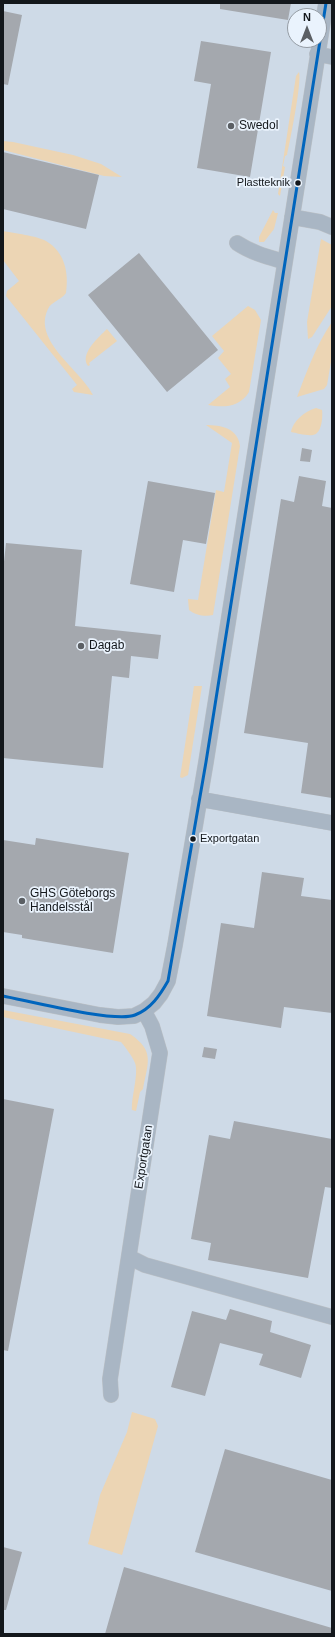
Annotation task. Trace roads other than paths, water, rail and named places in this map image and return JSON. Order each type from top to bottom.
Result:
[{"type":"street","points":[[3,996],[118,1018],[134,1016],[144,1011],[158,998],[168,981],[176,945],[292,217],[325,55],[326,3]]},
{"type":"street","points":[[292,217],[320,222],[332,227]]},
{"type":"street","points":[[237,243],[262,255],[285,262]]},
{"type":"street","points":[[199,798],[219,803],[332,822]]},
{"type":"street","name":"Exportgatan","points":[[110,1395],[110,1379],[160,1053],[152,1026],[144,1011]]},
{"type":"street","points":[[129,1257],[145,1265],[332,1317]]},
{"type":"place","name":"Swedol","points":[[231,126]]},
{"type":"place","name":"Plastteknik","points":[[298,183]]},
{"type":"place","name":"Dagab","points":[[81,646]]},
{"type":"place","name":"Exportgatan","points":[[193,839]]},
{"type":"place","name":"GHS Göteborgs Handelsstål","points":[[22,901]]}]
